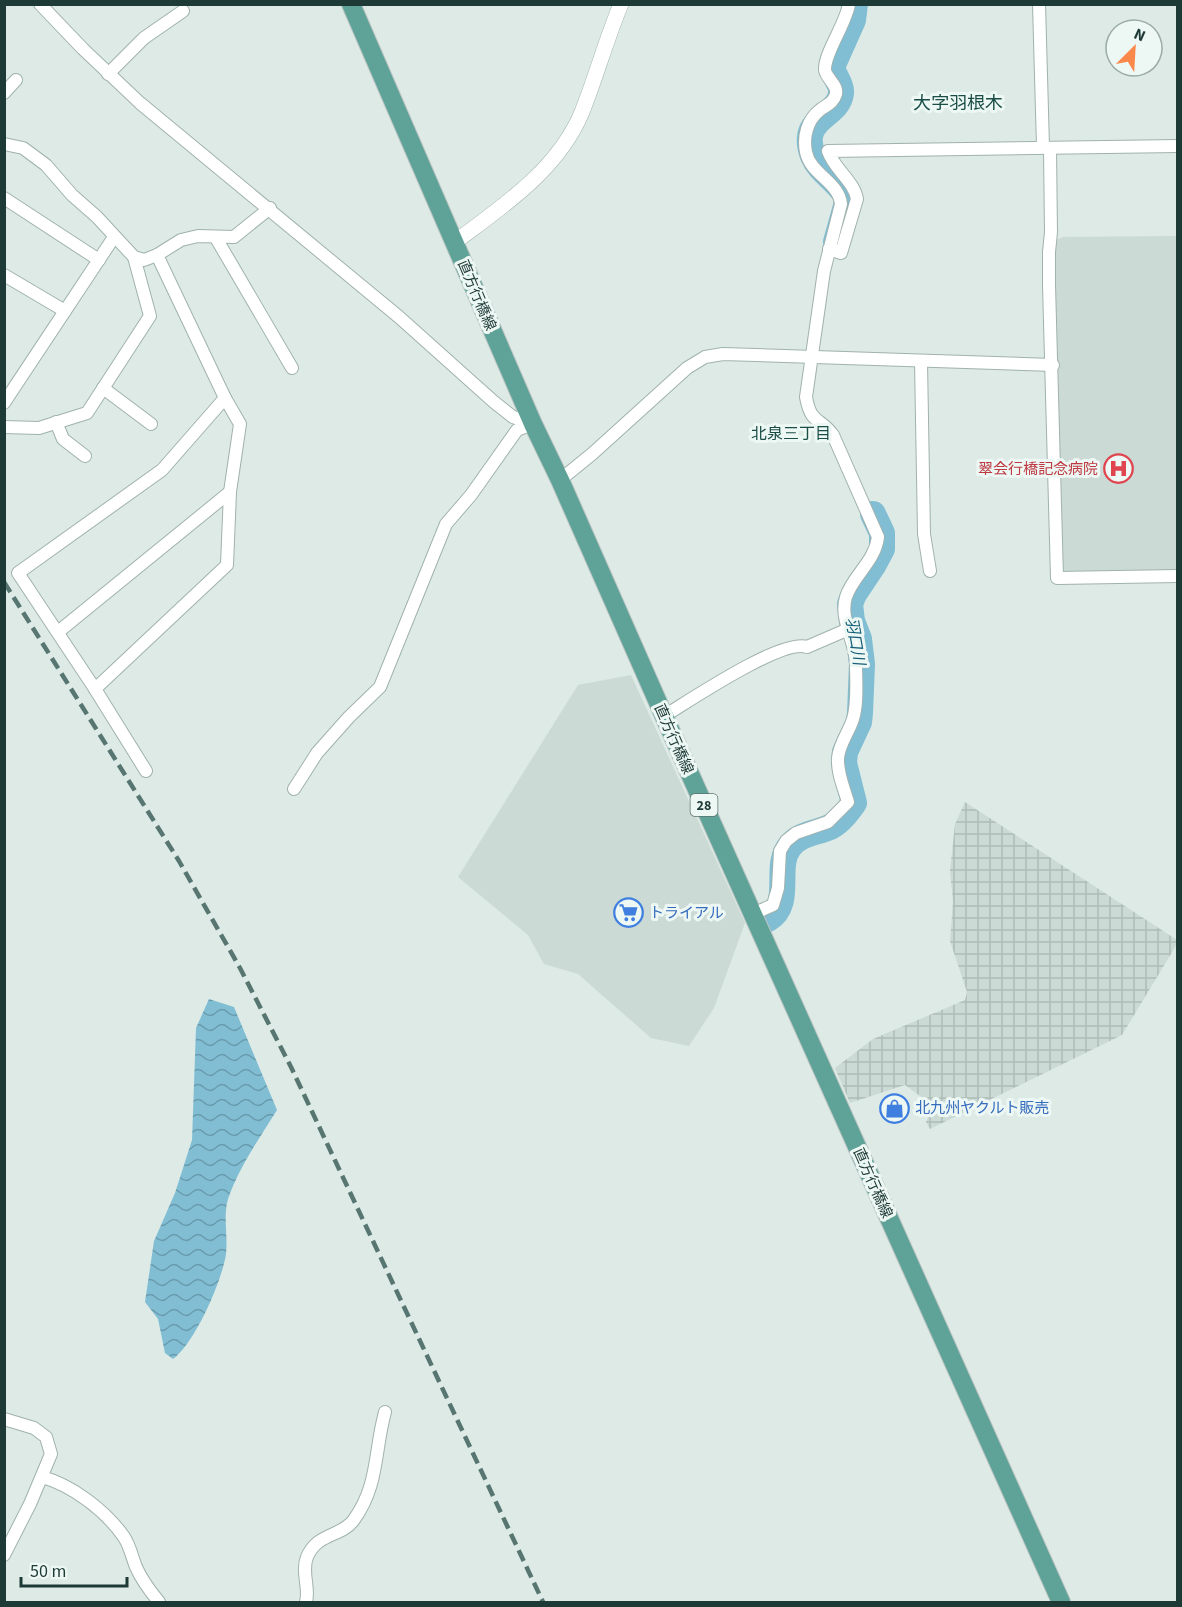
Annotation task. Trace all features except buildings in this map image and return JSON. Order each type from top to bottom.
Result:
[{"type":"main road","name":"直方行橋線","points":[[351,4],[533,424],[1061,1602]]},
{"type":"street","points":[[40,4],[108,74],[140,103],[270,208],[399,317],[494,402],[513,417],[533,424]]},
{"type":"street","points":[[455,242],[518,194],[572,132],[621,4]]},
{"type":"street","points":[[753,914],[773,905],[778,888],[780,851],[786,841],[796,833],[828,822],[848,802],[839,771],[838,756],[855,712],[856,662],[854,644],[844,607],[852,584],[876,548],[878,537],[833,435],[811,416],[806,397],[824,271],[841,204],[835,189],[814,168],[806,155],[805,141],[813,116],[832,103],[836,94],[825,72],[826,60],[844,21],[849,4]]},
{"type":"street","points":[[1039,4],[1051,232],[1049,252],[1057,578],[1178,576]]},
{"type":"street","points":[[108,74],[144,38],[183,11]]},
{"type":"street","points":[[4,93],[16,80]]},
{"type":"street","points":[[4,144],[24,148],[46,165],[72,195],[97,217],[134,257],[144,260],[181,240],[198,236],[234,237],[270,208]]},
{"type":"street","points":[[829,249],[841,253],[857,198],[856,191],[832,163],[828,151],[1178,146]]},
{"type":"street","points":[[4,198],[99,260]]},
{"type":"street","points":[[4,403],[114,237]]},
{"type":"street","points":[[216,238],[292,368]]},
{"type":"street","points":[[95,688],[227,565],[230,492],[240,424],[225,398],[157,255]]},
{"type":"street","points":[[4,427],[39,428],[87,413],[150,316],[134,257]]},
{"type":"street","points":[[4,275],[65,311]]},
{"type":"street","points":[[560,480],[687,368],[705,357],[723,354],[1053,365]]},
{"type":"street","points":[[921,361],[924,534],[930,571]]},
{"type":"street","points":[[103,388],[151,424]]},
{"type":"street","points":[[146,771],[95,688],[18,573],[162,470],[225,398]]},
{"type":"street","points":[[56,422],[63,439],[85,456]]},
{"type":"street","points":[[294,789],[317,753],[380,687],[446,524],[471,495],[517,430],[533,424]]},
{"type":"street","points":[[57,632],[230,492]]},
{"type":"street","points":[[663,716],[750,664],[786,648],[802,645],[807,647],[843,631]]},
{"type":"street","points":[[306,1602],[305,1568],[311,1549],[326,1537],[347,1527],[363,1505],[371,1488],[385,1412]]},
{"type":"street","points":[[4,1419],[34,1428],[46,1437],[51,1454],[30,1504],[4,1555]]},
{"type":"street","points":[[42,1477],[55,1480],[79,1494],[124,1536],[143,1583],[159,1602]]},
{"type":"shaded area","name":"翠会行橋記念病院","points":[[1177,236],[1177,572],[1066,574],[1061,567],[1058,371],[1051,264],[1056,240],[1063,237]]},
{"type":"shaded area","points":[[631,675],[745,923],[714,1008],[689,1046],[651,1038],[578,974],[544,964],[528,935],[458,877],[578,685]]},
{"type":"shaded area","points":[[965,802],[1177,940],[1177,944],[1122,1035],[930,1129],[926,1122],[928,1118],[920,1107],[924,1099],[905,1085],[850,1103],[835,1068],[873,1039],[965,1000],[967,992],[950,941],[953,901],[950,871],[955,824]]},
{"type":"water","points":[[209,999],[234,1007],[277,1110],[256,1142],[228,1199],[226,1254],[213,1295],[190,1340],[173,1359],[165,1353],[158,1319],[145,1302],[154,1241],[175,1193],[192,1140],[196,1028]]},
{"type":"waterway","name":"羽口川","points":[[836,242],[848,199],[816,162],[810,143],[815,125],[839,101],[841,90],[832,67],[853,20],[855,4]]},
{"type":"waterway","name":"羽口川","points":[[768,919],[776,912],[780,904],[783,864],[790,846],[804,836],[835,824],[854,803],[844,763],[845,752],[859,722],[862,664],[859,639],[852,621],[850,604],[882,549],[882,533],[873,514]]},
{"type":"railway","points":[[4,582],[179,861],[240,968],[291,1067],[543,1602]]},
{"type":"place","name":"翠会行橋記念病院","points":[[1119,469]]},
{"type":"place","name":"トライアル","points":[[628,913]]},
{"type":"place","name":"北九州ヤクルト販売","points":[[894,1108]]},
{"type":"district","name":"大字羽根木","points":[[958,103]]},
{"type":"district","name":"北泉三丁目","points":[[791,433]]}]
